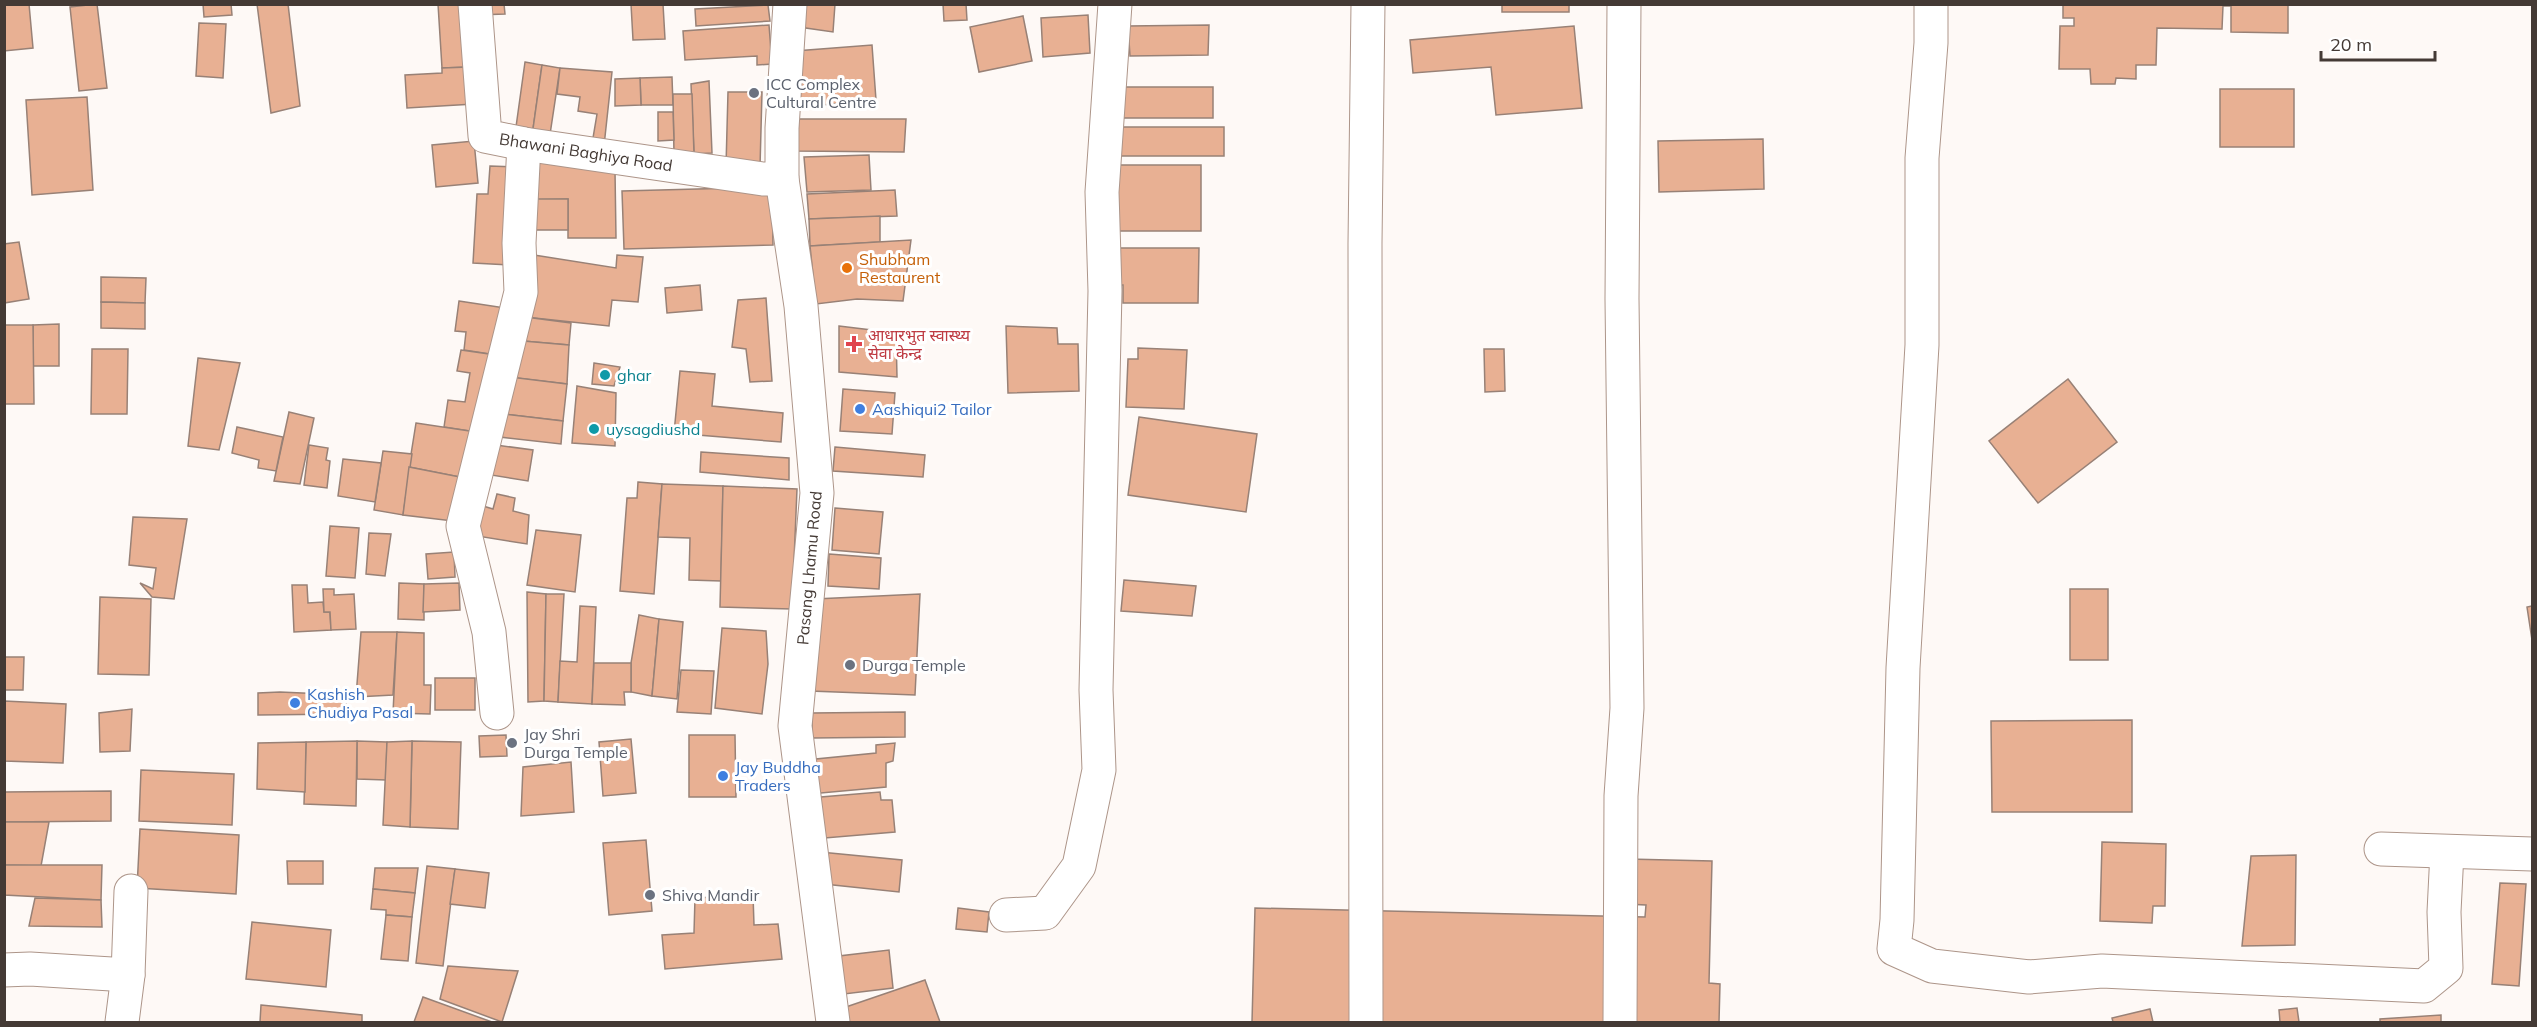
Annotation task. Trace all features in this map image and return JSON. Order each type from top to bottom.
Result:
[{"type":"street","name":"Bhawani Baghiya Road","points":[[475,4],[485,136],[524,144],[763,180],[782,179]]},
{"type":"street","name":"Pasang Lhamu Road","points":[[790,4],[782,128],[782,179],[801,306],[817,493],[795,726],[833,1023]]},
{"type":"street","points":[[1006,915],[1046,913],[1079,866],[1099,770],[1096,690],[1105,302],[1102,192],[1115,4]]},
{"type":"street","points":[[1366,1023],[1365,243],[1368,4]]},
{"type":"street","points":[[1620,1023],[1621,796],[1627,708],[1622,299],[1624,4]]},
{"type":"street","points":[[1931,4],[1931,43],[1922,158],[1922,345],[1903,668],[1897,920],[1893,949],[1932,966],[2029,977],[2102,971],[2424,986],[2446,968],[2444,912],[2447,852]]},
{"type":"street","points":[[497,713],[489,632],[463,526],[521,292],[519,243],[524,144]]},
{"type":"street","points":[[2381,849],[2532,854]]},
{"type":"street","points":[[122,1023],[128,975],[131,891]]},
{"type":"street","points":[[4,970],[30,969],[128,975]]},
{"type":"building","points":[[29,4],[33,48],[4,51],[4,5]]},
{"type":"building","points":[[97,4],[107,88],[79,91],[70,7]]},
{"type":"building","points":[[203,4],[231,4],[232,15],[204,17]]},
{"type":"building","points":[[257,4],[288,4],[300,106],[271,113]]},
{"type":"building","points":[[438,4],[466,4],[469,67],[442,68]]},
{"type":"building","points":[[477,4],[504,4],[505,14],[477,15]]},
{"type":"building","points":[[631,4],[663,4],[665,39],[633,40]]},
{"type":"building","points":[[802,4],[835,4],[833,32],[799,27]]},
{"type":"building","points":[[943,4],[966,4],[967,20],[944,21]]},
{"type":"building","points":[[1502,4],[1569,4],[1569,12],[1502,12]]},
{"type":"building","points":[[2063,4],[2288,4],[2288,33],[2231,32],[2231,6],[2223,6],[2222,29],[2157,28],[2156,65],[2136,65],[2136,79],[2116,78],[2115,84],[2091,84],[2090,69],[2059,69],[2060,26],[2074,26],[2074,18],[2063,18]]},
{"type":"building","points":[[768,5],[770,21],[696,26],[695,9]]},
{"type":"building","points":[[1088,15],[1090,53],[1043,57],[1041,18]]},
{"type":"building","points":[[1023,16],[1032,61],[979,72],[970,27]]},
{"type":"building","points":[[199,23],[226,24],[223,78],[196,76]]},
{"type":"building","points":[[769,25],[772,64],[757,65],[757,56],[685,60],[683,31]]},
{"type":"building","points":[[1209,25],[1208,55],[1130,56],[1128,26]]},
{"type":"building","points":[[1574,26],[1582,108],[1496,115],[1491,67],[1413,73],[1410,40]]},
{"type":"building","points":[[872,45],[876,100],[800,107],[795,51]]},
{"type":"building","points":[[525,62],[542,65],[532,136],[515,134]]},
{"type":"building","points":[[542,65],[560,68],[549,141],[532,136]]},
{"type":"building","points":[[469,67],[474,104],[407,108],[405,75],[442,73],[442,68]]},
{"type":"building","points":[[560,68],[612,72],[604,146],[592,144],[597,114],[578,111],[580,97],[557,94]]},
{"type":"building","points":[[672,77],[673,105],[641,105],[640,78]]},
{"type":"building","points":[[640,78],[641,105],[615,106],[615,79]]},
{"type":"building","points":[[709,81],[712,153],[694,154],[691,84]]},
{"type":"building","points":[[1119,87],[1213,87],[1213,118],[1119,118]]},
{"type":"building","points":[[2220,89],[2294,89],[2294,147],[2220,147]]},
{"type":"building","points":[[728,92],[762,92],[760,167],[726,166]]},
{"type":"building","points":[[673,94],[692,94],[694,154],[674,155]]},
{"type":"building","points":[[87,97],[93,190],[32,195],[26,100]]},
{"type":"building","points":[[658,112],[673,112],[674,140],[658,141]]},
{"type":"building","points":[[794,119],[906,119],[904,152],[795,151]]},
{"type":"building","points":[[1117,127],[1224,127],[1224,156],[1116,156]]},
{"type":"building","points":[[1763,139],[1764,189],[1659,192],[1658,141]]},
{"type":"building","points":[[474,141],[478,183],[436,187],[432,145]]},
{"type":"building","points":[[869,155],[871,190],[807,192],[804,157]]},
{"type":"building","points":[[531,158],[615,171],[616,238],[568,238],[568,199],[528,200]]},
{"type":"building","points":[[1116,165],[1201,165],[1201,231],[1116,231]]},
{"type":"building","points":[[490,166],[517,167],[510,265],[473,263],[477,194],[488,194]]},
{"type":"building","points":[[772,187],[773,245],[624,249],[622,191]]},
{"type":"building","points":[[895,190],[897,216],[809,219],[807,194]]},
{"type":"building","points":[[535,199],[568,199],[568,230],[535,230]]},
{"type":"building","points":[[880,216],[880,242],[810,246],[809,219]]},
{"type":"building","points":[[911,240],[903,301],[857,299],[816,304],[810,246]]},
{"type":"building","points":[[19,242],[29,299],[4,303],[4,244]]},
{"type":"building","points":[[1110,248],[1199,248],[1198,303],[1123,303],[1123,285],[1110,285]]},
{"type":"building","points":[[534,255],[616,268],[617,255],[643,257],[638,302],[612,300],[609,326],[525,317]]},
{"type":"building","points":[[101,277],[146,278],[145,303],[101,302]]},
{"type":"building","points":[[700,285],[702,310],[667,313],[665,288]]},
{"type":"building","points":[[766,298],[772,381],[750,382],[746,349],[732,347],[738,300]]},
{"type":"building","points":[[459,301],[512,309],[503,356],[464,350],[466,332],[455,331]]},
{"type":"building","points":[[101,302],[145,303],[145,329],[101,328]]},
{"type":"building","points":[[525,317],[571,323],[569,345],[523,341]]},
{"type":"building","points":[[59,324],[59,366],[33,366],[33,325]]},
{"type":"building","points":[[4,325],[33,325],[34,404],[4,404]]},
{"type":"building","points":[[839,326],[896,333],[897,377],[839,372]]},
{"type":"building","points":[[1006,326],[1057,328],[1058,344],[1078,344],[1079,391],[1008,393]]},
{"type":"building","points":[[523,341],[569,345],[567,384],[516,378]]},
{"type":"building","points":[[1138,348],[1187,350],[1184,409],[1126,407],[1128,359],[1138,359]]},
{"type":"building","points":[[92,349],[128,349],[127,414],[91,414]]},
{"type":"building","points":[[1484,349],[1504,349],[1505,391],[1485,392]]},
{"type":"building","points":[[461,350],[503,356],[483,433],[444,427],[448,400],[465,402],[470,373],[457,371]]},
{"type":"building","points":[[198,358],[240,363],[219,450],[188,446]]},
{"type":"building","name":"ghar","points":[[594,363],[620,367],[614,386],[592,384]]},
{"type":"building","points":[[680,371],[715,374],[712,406],[783,413],[781,442],[674,433]]},
{"type":"building","points":[[510,377],[567,384],[563,421],[504,414]]},
{"type":"building","points":[[2068,379],[2117,442],[2038,503],[1989,441]]},
{"type":"building","name":"uysagdiushd","points":[[577,386],[616,393],[615,446],[572,443]]},
{"type":"building","points":[[843,389],[895,393],[892,434],[840,431]]},
{"type":"building","points":[[289,412],[314,418],[300,484],[274,481]]},
{"type":"building","points":[[504,414],[563,421],[561,444],[500,437]]},
{"type":"building","points":[[1139,417],[1257,434],[1246,512],[1128,495]]},
{"type":"building","points":[[416,423],[483,433],[465,478],[409,467]]},
{"type":"building","points":[[237,427],[283,437],[276,471],[258,468],[259,460],[232,453]]},
{"type":"building","points":[[309,445],[328,448],[326,460],[330,461],[327,488],[304,485]]},
{"type":"building","points":[[496,445],[533,450],[528,481],[491,475]]},
{"type":"building","points":[[835,447],[925,455],[923,477],[833,471]]},
{"type":"building","points":[[383,451],[412,454],[403,515],[374,510]]},
{"type":"building","points":[[701,452],[789,458],[789,480],[700,472]]},
{"type":"building","points":[[343,459],[381,463],[375,502],[338,496]]},
{"type":"building","points":[[409,467],[465,478],[453,521],[403,515]]},
{"type":"building","points":[[638,482],[662,484],[654,594],[620,591],[627,498],[637,498]]},
{"type":"building","points":[[662,484],[723,486],[721,581],[689,580],[690,538],[658,537]]},
{"type":"building","points":[[723,486],[797,489],[792,609],[720,607]]},
{"type":"building","points":[[497,494],[515,498],[513,511],[529,515],[527,544],[477,536],[483,506],[493,509]]},
{"type":"building","points":[[835,508],[883,512],[879,554],[832,550]]},
{"type":"building","points":[[133,517],[187,519],[174,599],[152,597],[140,583],[153,589],[156,568],[129,565]]},
{"type":"building","points":[[330,526],[359,528],[355,578],[326,576]]},
{"type":"building","points":[[536,530],[581,535],[575,592],[527,585]]},
{"type":"building","points":[[369,533],[391,534],[385,576],[366,574]]},
{"type":"building","points":[[454,552],[455,577],[428,579],[426,554]]},
{"type":"building","points":[[829,554],[881,558],[879,589],[828,586]]},
{"type":"building","points":[[1124,580],[1196,586],[1192,616],[1121,611]]},
{"type":"building","points":[[399,583],[424,584],[424,620],[398,619]]},
{"type":"building","points":[[459,583],[460,610],[423,612],[424,584]]},
{"type":"building","points":[[292,585],[307,585],[308,603],[323,602],[324,612],[330,612],[331,630],[294,632]]},
{"type":"building","points":[[323,589],[334,589],[334,595],[354,594],[356,629],[331,630],[330,612],[324,612]]},
{"type":"building","points":[[2070,589],[2108,589],[2108,660],[2070,660]]},
{"type":"building","points":[[527,592],[546,594],[544,701],[528,702]]},
{"type":"building","points":[[546,594],[564,594],[558,702],[544,701]]},
{"type":"building","points":[[920,594],[915,695],[810,691],[815,599]]},
{"type":"building","points":[[100,597],[151,599],[149,675],[98,674]]},
{"type":"building","points":[[580,606],[596,607],[592,704],[558,702],[560,661],[577,662]]},
{"type":"building","points":[[2532,606],[2532,640],[2527,607]]},
{"type":"building","points":[[639,615],[659,619],[652,696],[631,692],[631,663]]},
{"type":"building","points":[[659,619],[683,622],[677,699],[652,696]]},
{"type":"building","points":[[722,628],[766,631],[768,664],[762,714],[715,708]]},
{"type":"building","points":[[361,632],[397,632],[393,695],[356,697]]},
{"type":"building","points":[[397,632],[424,633],[424,685],[431,685],[430,714],[393,713]]},
{"type":"building","points":[[4,657],[24,657],[23,690],[4,690]]},
{"type":"building","points":[[594,663],[631,663],[631,692],[624,692],[625,705],[592,704]]},
{"type":"building","points":[[681,670],[714,671],[711,714],[677,712]]},
{"type":"building","points":[[435,678],[475,678],[475,710],[435,710]]},
{"type":"building","points":[[258,693],[346,695],[346,714],[258,715]]},
{"type":"building","points":[[4,701],[66,704],[63,763],[4,761]]},
{"type":"building","points":[[132,709],[130,751],[100,752],[99,713]]},
{"type":"building","points":[[905,712],[905,737],[812,738],[812,713]]},
{"type":"building","points":[[2132,720],[2132,812],[1992,812],[1991,721]]},
{"type":"building","points":[[506,735],[507,756],[480,757],[479,736]]},
{"type":"building","points":[[689,735],[735,735],[736,797],[689,797]]},
{"type":"building","points":[[631,739],[636,793],[603,796],[599,742]]},
{"type":"building","points":[[357,741],[387,742],[386,780],[357,779]]},
{"type":"building","points":[[357,741],[356,806],[304,804],[306,742]]},
{"type":"building","points":[[412,741],[461,742],[458,829],[410,827]]},
{"type":"building","points":[[412,741],[410,827],[383,825],[387,742]]},
{"type":"building","points":[[306,742],[305,792],[257,789],[258,743]]},
{"type":"building","points":[[895,743],[893,761],[886,763],[886,787],[810,794],[806,760],[876,753],[876,745]]},
{"type":"building","points":[[571,762],[574,812],[521,816],[523,767]]},
{"type":"building","points":[[141,770],[234,774],[232,825],[139,821]]},
{"type":"building","points":[[111,791],[111,821],[4,822],[4,792]]},
{"type":"building","points":[[880,792],[881,800],[892,800],[895,832],[813,839],[809,798]]},
{"type":"building","points":[[4,822],[49,822],[41,866],[4,865]]},
{"type":"building","points":[[140,829],[239,835],[236,894],[137,888]]},
{"type":"building","points":[[646,840],[652,911],[609,915],[603,843]]},
{"type":"building","points":[[2102,842],[2166,844],[2165,906],[2153,906],[2152,923],[2100,921]]},
{"type":"building","points":[[820,852],[902,860],[899,892],[824,884]]},
{"type":"building","points":[[2296,855],[2295,945],[2242,946],[2251,856]]},
{"type":"building","points":[[1627,859],[1712,861],[1709,983],[1720,984],[1719,1022],[1252,1022],[1255,908],[1645,917],[1646,905],[1625,904]]},
{"type":"building","points":[[287,861],[323,861],[323,884],[288,884]]},
{"type":"building","points":[[4,865],[102,865],[101,900],[4,895]]},
{"type":"building","points":[[427,866],[455,869],[443,966],[416,963]]},
{"type":"building","points":[[375,868],[418,868],[415,893],[373,889]]},
{"type":"building","points":[[455,869],[489,873],[485,908],[450,904]]},
{"type":"building","points":[[2500,883],[2526,884],[2519,986],[2492,984]]},
{"type":"building","points":[[373,889],[415,893],[412,917],[386,915],[386,910],[371,909]]},
{"type":"building","points":[[753,895],[754,925],[778,924],[782,959],[665,969],[662,935],[694,933],[695,898]]},
{"type":"building","points":[[35,898],[101,900],[102,927],[29,926]]},
{"type":"building","points":[[958,908],[989,912],[987,932],[956,929]]},
{"type":"building","points":[[386,915],[412,917],[408,961],[381,959]]},
{"type":"building","points":[[252,922],[331,930],[326,987],[246,979]]},
{"type":"building","points":[[889,950],[893,988],[844,994],[839,956]]},
{"type":"building","points":[[448,966],[518,971],[502,1022],[440,999]]},
{"type":"building","points":[[925,980],[940,1022],[848,1022],[843,1008]]},
{"type":"building","points":[[423,997],[492,1022],[414,1022]]},
{"type":"building","points":[[261,1005],[362,1015],[362,1022],[260,1022]]},
{"type":"building","points":[[2297,1008],[2299,1022],[2280,1022],[2279,1010]]},
{"type":"building","points":[[2150,1009],[2153,1022],[2113,1022],[2112,1018]]},
{"type":"building","points":[[2441,1015],[2441,1022],[2380,1022],[2380,1019]]},
{"type":"place","name":"ICC Complex Cultural Centre","points":[[754,93]]},
{"type":"place","name":"Shubham Restaurent","points":[[847,268]]},
{"type":"place","name":"आधारभुत स्वास्थ्य सेवा केन्द्र","points":[[854,344]]},
{"type":"place","name":"ghar","points":[[605,375]]},
{"type":"place","name":"Aashiqui2 Tailor","points":[[860,409]]},
{"type":"place","name":"uysagdiushd","points":[[594,429]]},
{"type":"place","name":"Durga Temple","points":[[850,665]]},
{"type":"place","name":"Kashish Chudiya Pasal","points":[[295,703]]},
{"type":"place","name":"Jay Shri Durga Temple","points":[[512,743]]},
{"type":"place","name":"Jay Buddha Traders","points":[[723,776]]},
{"type":"place","name":"Shiva Mandir","points":[[650,895]]}]
